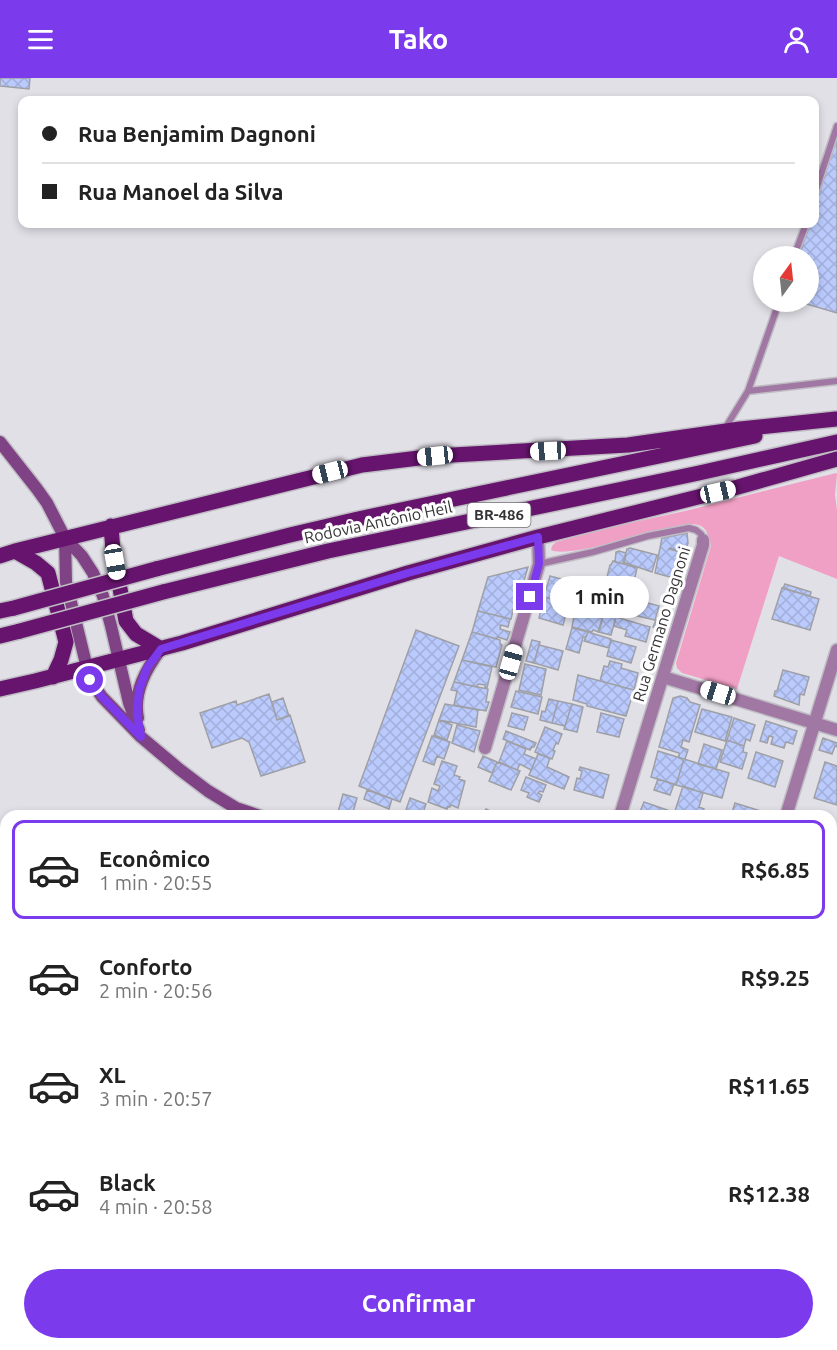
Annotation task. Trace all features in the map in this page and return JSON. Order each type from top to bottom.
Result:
[{"type":"main road","points":[[0,556],[111,526],[362,465],[435,456],[628,445],[723,431],[837,419]]},
{"type":"main road","name":"Rodovia Antônio Heil","points":[[7,609],[358,519],[837,419]]},
{"type":"main road","name":"Rodovia Antônio Heil","points":[[0,636],[328,550],[837,442]]},
{"type":"main road","points":[[0,689],[161,649],[408,573],[538,537],[738,488],[837,459]]},
{"type":"main road","points":[[111,526],[113,551],[126,621],[136,634],[161,649]]},
{"type":"main road","points":[[15,551],[48,573],[66,642],[53,677]]},
{"type":"street","points":[[0,442],[47,503],[65,538],[82,556],[93,573],[103,596],[131,712],[141,737]]},
{"type":"street","points":[[485,748],[539,564],[538,537]]},
{"type":"street","points":[[65,538],[66,582],[90,680],[102,697],[141,737],[208,791],[242,810]]},
{"type":"street","name":"Rua Germano Dagnoni","points":[[622,810],[703,540]]},
{"type":"street","points":[[141,737],[137,714],[139,690],[147,668],[161,649]]},
{"type":"street","points":[[788,810],[837,650]]},
{"type":"street","points":[[663,677],[837,730]]},
{"type":"lane","points":[[819,181],[837,126]]},
{"type":"lane","points":[[798,246],[804,228]]},
{"type":"lane","points":[[723,431],[748,391],[776,312]]},
{"type":"lane","points":[[748,391],[837,381]]},
{"type":"lane","name":"Rua Germano Dagnoni","points":[[539,564],[690,528],[701,534],[703,540]]},
{"type":"green space","points":[[836,473],[837,579],[779,556],[737,689],[682,673],[677,668],[676,663],[711,546],[702,526],[688,524],[595,547],[560,552],[551,550],[556,542],[611,527]]},
{"type":"building","points":[[0,78],[30,78],[29,89],[0,86]]},
{"type":"building","points":[[837,137],[837,313],[819,308],[819,246],[802,246],[809,228],[819,228],[819,193]]},
{"type":"building","points":[[687,533],[688,543],[685,553],[669,549],[683,553],[674,578],[655,573],[662,538]]},
{"type":"building","points":[[627,549],[657,555],[652,572],[623,562]]},
{"type":"building","points":[[616,552],[626,553],[624,564],[615,562]]},
{"type":"building","points":[[613,561],[637,568],[632,591],[605,585]]},
{"type":"building","points":[[528,567],[523,584],[520,583],[511,619],[478,611],[488,577]]},
{"type":"building","points":[[550,576],[583,585],[577,606],[544,597]]},
{"type":"building","points":[[785,584],[811,592],[810,596],[783,588]]},
{"type":"building","points":[[782,588],[819,599],[810,630],[772,619]]},
{"type":"building","points":[[621,589],[632,591],[630,596],[620,594]]},
{"type":"building","points":[[612,593],[659,606],[655,620],[616,611],[619,598],[611,596]]},
{"type":"building","points":[[544,597],[604,613],[599,632],[572,627],[574,616],[566,614],[563,625],[539,618]]},
{"type":"building","points":[[606,601],[613,603],[611,607],[616,609],[616,617],[604,613]]},
{"type":"building","points":[[478,611],[510,619],[508,627],[501,625],[500,629],[510,632],[507,640],[472,632]]},
{"type":"building","points":[[604,613],[616,617],[611,635],[598,632]]},
{"type":"building","points":[[616,617],[650,627],[646,642],[625,636],[627,630],[614,626]]},
{"type":"building","points":[[656,620],[664,623],[662,629],[653,627]]},
{"type":"building","points":[[572,628],[588,632],[586,637],[583,637],[579,653],[566,649]]},
{"type":"building","points":[[416,630],[459,646],[400,802],[359,786]]},
{"type":"building","points":[[472,632],[500,640],[502,645],[496,667],[462,660]]},
{"type":"building","points":[[588,632],[611,639],[609,648],[584,641]]},
{"type":"building","points":[[532,640],[540,642],[534,663],[526,661]]},
{"type":"building","points":[[611,640],[636,647],[631,663],[607,656]]},
{"type":"building","points":[[539,645],[563,651],[558,670],[534,663]]},
{"type":"building","points":[[462,660],[492,667],[487,688],[485,685],[478,684],[477,687],[454,682]]},
{"type":"building","points":[[610,661],[622,664],[621,668],[638,673],[634,690],[600,681],[604,666],[608,667]]},
{"type":"building","points":[[525,664],[546,669],[541,695],[519,690]]},
{"type":"building","points":[[783,670],[809,677],[804,695],[800,694],[799,705],[774,696]]},
{"type":"building","points":[[578,675],[634,690],[626,716],[573,700]]},
{"type":"building","points":[[454,682],[488,689],[486,702],[489,702],[486,711],[454,705],[457,691],[451,690]]},
{"type":"building","points":[[516,691],[542,697],[538,714],[511,707]]},
{"type":"building","points":[[269,694],[277,720],[290,715],[305,762],[261,776],[249,742],[242,738],[212,748],[200,713],[236,701],[237,705]]},
{"type":"building","points":[[680,696],[700,705],[689,742],[683,740],[681,747],[688,750],[685,759],[679,758],[679,753],[659,747],[673,698]]},
{"type":"building","points":[[283,698],[289,716],[277,720],[272,702]]},
{"type":"building","points":[[549,699],[558,701],[552,723],[540,720]]},
{"type":"building","points":[[558,701],[572,704],[565,726],[552,723]]},
{"type":"building","points":[[445,704],[478,710],[476,727],[439,720]]},
{"type":"building","points":[[572,704],[583,707],[577,732],[564,729]]},
{"type":"building","points":[[702,709],[732,717],[725,741],[695,732]]},
{"type":"building","points":[[512,713],[528,717],[524,730],[508,726]]},
{"type":"building","points":[[601,713],[624,719],[619,737],[597,732]]},
{"type":"building","points":[[734,718],[755,725],[750,741],[746,739],[744,746],[727,740]]},
{"type":"building","points":[[439,720],[452,725],[447,740],[434,735]]},
{"type":"building","points":[[766,721],[797,731],[793,744],[786,742],[784,748],[771,744],[773,737],[769,736],[767,743],[760,741]]},
{"type":"building","points":[[457,725],[480,731],[474,752],[452,743]]},
{"type":"building","points":[[545,727],[562,734],[553,750],[555,751],[552,759],[535,752]]},
{"type":"building","points":[[506,731],[536,743],[530,750],[503,739]]},
{"type":"building","points":[[432,736],[450,742],[444,759],[437,756],[434,765],[423,761]]},
{"type":"building","points":[[823,738],[837,743],[832,754],[819,750]]},
{"type":"building","points":[[727,740],[744,746],[743,752],[747,753],[742,769],[720,762]]},
{"type":"building","points":[[507,741],[526,749],[524,754],[536,759],[531,770],[520,764],[517,770],[499,762]]},
{"type":"building","points":[[704,744],[722,750],[716,769],[698,764]]},
{"type":"building","points":[[658,751],[684,759],[676,785],[651,777]]},
{"type":"building","points":[[756,752],[783,761],[775,787],[748,778]]},
{"type":"building","points":[[538,754],[550,758],[547,767],[569,777],[564,789],[529,775]]},
{"type":"building","points":[[483,756],[497,762],[492,773],[478,767]]},
{"type":"building","points":[[684,759],[729,773],[722,798],[676,785]]},
{"type":"building","points":[[442,761],[457,766],[454,775],[465,781],[458,808],[451,805],[447,809],[428,802],[432,788],[438,791],[440,786],[434,784]]},
{"type":"building","points":[[497,762],[520,771],[511,790],[489,781]]},
{"type":"building","points":[[825,762],[837,766],[837,805],[814,798]]},
{"type":"building","points":[[580,767],[609,775],[603,798],[574,790],[577,778],[580,779],[582,771],[579,770]]},
{"type":"building","points":[[526,777],[546,785],[543,792],[538,793],[542,795],[539,802],[527,797],[529,793],[521,790]]},
{"type":"building","points":[[658,779],[674,784],[670,795],[654,790]]},
{"type":"building","points":[[683,786],[703,793],[699,807],[704,810],[675,810]]},
{"type":"building","points":[[367,790],[392,799],[389,809],[364,799]]},
{"type":"building","points":[[343,794],[357,798],[354,810],[339,810]]},
{"type":"building","points":[[410,798],[426,804],[424,810],[406,810]]},
{"type":"building","points":[[644,802],[667,810],[641,810]]},
{"type":"building","points":[[735,803],[758,810],[733,810]]},
{"type":"route","points":[[90,680],[102,697],[141,737],[137,714],[139,690],[147,668],[161,649],[408,573],[538,537],[539,564],[530,597]]}]
